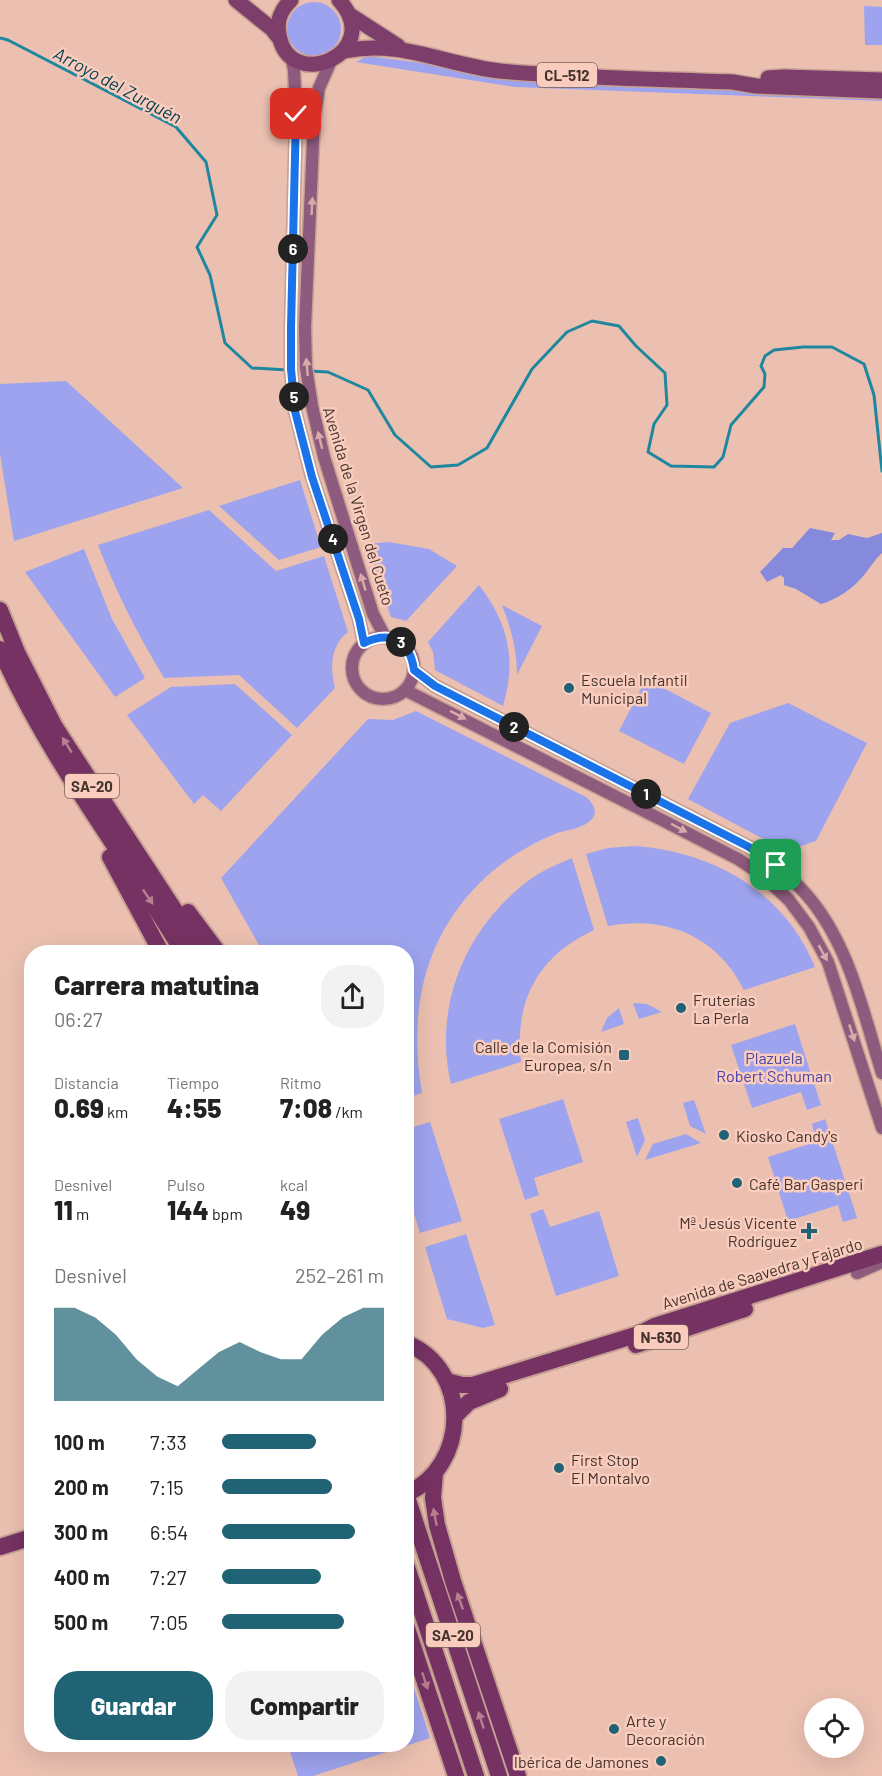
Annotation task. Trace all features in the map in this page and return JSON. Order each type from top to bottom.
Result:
[{"type":"highway","name":"SA-20","points":[[0,610],[40,698],[56,727],[198,945]]},
{"type":"highway","name":"SA-20","points":[[0,649],[23,698],[71,781],[178,945]]},
{"type":"highway","points":[[71,781],[88,820],[157,945]]},
{"type":"highway","points":[[105,805],[213,945]]},
{"type":"highway","name":"Avenida de Saavedra y Fajardo","points":[[447,1381],[473,1385],[639,1334],[655,1326],[882,1254]]},
{"type":"highway","name":"Avenida de Saavedra y Fajardo","points":[[455,1416],[469,1401],[481,1395],[882,1264]]},
{"type":"highway","points":[[414,1346],[428,1356],[447,1381],[453,1398],[455,1416],[454,1434],[449,1451],[435,1473],[414,1489]]},
{"type":"highway","points":[[435,1473],[433,1498],[437,1525],[453,1581],[518,1776]]},
{"type":"highway","name":"SA-20","points":[[414,1501],[499,1776]]},
{"type":"highway","points":[[0,1536],[24,1528]]},
{"type":"highway","points":[[0,1547],[24,1540]]},
{"type":"highway","name":"SA-20","points":[[414,1588],[476,1776]]},
{"type":"highway","points":[[414,1649],[456,1776]]},
{"type":"main road","points":[[236,0],[272,29],[283,48],[300,62],[310,65],[331,61]]},
{"type":"main road","points":[[279,38],[280,16],[291,0]]},
{"type":"main road","name":"CL-512","points":[[339,0],[350,15],[381,37],[404,49]]},
{"type":"main road","points":[[344,51],[350,40],[352,28],[350,15]]},
{"type":"main road","name":"CL-512","points":[[331,61],[344,51],[376,46],[404,49],[466,65],[498,70],[733,82],[756,86],[882,91]]},
{"type":"main road","name":"Avenida de la Virgen del Cueto","points":[[291,56],[296,114],[291,328],[291,369],[295,411],[312,477],[359,619],[364,643]]},
{"type":"main road","name":"Avenida de la Virgen del Cueto","points":[[331,61],[319,88],[314,119],[305,328],[306,367],[324,457],[373,614],[385,637]]},
{"type":"main road","name":"CL-512","points":[[733,82],[784,77],[882,80]]},
{"type":"main road","points":[[786,87],[810,82],[845,84],[852,78],[859,84],[882,85]]},
{"type":"main road","points":[[385,637],[397,640],[406,647],[412,658],[414,670],[405,690],[394,697],[380,699],[362,691],[356,684],[352,672],[354,657],[364,643],[385,637]]},
{"type":"main road","points":[[414,670],[435,686],[749,847],[776,865],[806,894],[844,955],[882,1073]]},
{"type":"main road","points":[[405,690],[738,859],[769,881],[789,900],[828,962],[882,1128]]},
{"type":"green space","points":[[309,2],[319,2],[329,6],[337,14],[341,29],[337,44],[329,52],[319,56],[309,56],[299,52],[291,44],[287,34],[287,24],[291,14],[299,6]]},
{"type":"green space","points":[[864,6],[882,7],[882,45],[865,45]]},
{"type":"green space","points":[[367,56],[437,65],[882,95],[882,101],[515,87],[356,62]]},
{"type":"green space","points":[[66,381],[183,488],[14,541],[0,454],[0,384]]},
{"type":"green space","points":[[300,480],[321,547],[279,560],[219,506]]},
{"type":"green space","points":[[209,510],[276,571],[324,556],[348,632],[338,644],[333,658],[332,673],[335,688],[297,728],[239,675],[164,678],[128,613],[98,545]]},
{"type":"green space","points":[[389,542],[429,549],[457,566],[406,621],[391,617],[367,544]]},
{"type":"green space","points":[[84,549],[112,619],[145,678],[115,697],[25,572]]},
{"type":"green space","points":[[479,585],[497,613],[507,642],[509,673],[503,706],[435,670],[433,652],[428,642]]},
{"type":"green space","points":[[502,605],[542,626],[517,675],[513,639]]},
{"type":"green space","points":[[646,679],[711,713],[684,764],[619,731]]},
{"type":"green space","points":[[235,684],[292,735],[221,811],[203,795],[194,804],[127,715],[171,687]]},
{"type":"green space","points":[[788,703],[867,743],[816,841],[786,851],[688,799],[730,723]]},
{"type":"green space","points":[[416,711],[586,797],[595,811],[588,823],[548,837],[503,863],[465,899],[448,923],[425,976],[417,1033],[422,1093],[414,1096],[414,945],[259,945],[221,878],[368,719],[393,720]]},
{"type":"green space","points":[[634,846],[691,856],[743,880],[785,917],[802,940],[815,967],[744,990],[733,971],[720,956],[688,934],[669,927],[650,924],[629,923],[608,926],[586,854],[608,848]]},
{"type":"green space","points":[[572,858],[594,930],[558,953],[544,967],[534,983],[526,1000],[522,1019],[521,1062],[451,1084],[446,1054],[447,1024],[452,995],[461,967],[474,941],[511,895],[535,876]]},
{"type":"green space","points":[[633,1003],[647,1004],[662,1012],[639,1019]]},
{"type":"green space","points":[[619,1008],[624,1024],[601,1032],[607,1018]]},
{"type":"green space","name":"Plazuela Robert Schuman","points":[[795,1024],[821,1105],[807,1110],[801,1092],[752,1108],[731,1045]]},
{"type":"green space","points":[[563,1099],[583,1162],[534,1178],[539,1195],[525,1200],[499,1119]]},
{"type":"green space","points":[[694,1100],[706,1134],[690,1126],[683,1103]]},
{"type":"green space","points":[[638,1118],[645,1140],[637,1157],[626,1122]]},
{"type":"green space","points":[[825,1119],[857,1218],[843,1222],[838,1205],[788,1221],[768,1157],[816,1142],[812,1124]]},
{"type":"green space","points":[[430,1122],[462,1221],[420,1233],[414,1214],[414,1127]]},
{"type":"green space","points":[[686,1134],[701,1143],[645,1160],[653,1144]]},
{"type":"green space","points":[[543,1209],[550,1227],[599,1211],[619,1276],[556,1296],[530,1214]]},
{"type":"green space","points":[[466,1234],[495,1325],[483,1328],[447,1319],[425,1247]]},
{"type":"green space","points":[[414,1688],[430,1738],[414,1743]]},
{"type":"green space","points":[[290,1752],[387,1752],[313,1776],[298,1776]]},
{"type":"shaded area","points":[[810,528],[835,533],[831,540],[839,540],[848,534],[867,538],[882,533],[882,553],[860,580],[839,596],[821,604],[796,589],[784,585],[784,578],[781,575],[767,582],[760,572],[783,548],[792,548]]},
{"type":"waterway","name":"Arroyo del Zurguén","points":[[0,38],[8,40],[176,127],[206,162],[217,215],[197,247],[210,275],[225,343],[252,368],[288,370]]},
{"type":"waterway","name":"Arroyo del Zurguén","points":[[309,371],[328,372],[368,390],[395,435],[431,467],[458,465],[487,448],[532,369],[567,332],[592,321],[619,326],[636,346],[665,373],[667,405],[654,424],[648,452],[671,466],[714,467],[723,457],[731,425],[764,387],[765,374],[761,366],[765,356],[774,350],[832,347],[864,364],[874,395],[882,471]]},
{"type":"place","name":"Escuela Infantil Municipal","points":[[569,688]]},
{"type":"place","name":"Fruterías La Perla","points":[[681,1008]]},
{"type":"place","name":"Calle de la Comisión Europea, s/n","points":[[624,1055]]},
{"type":"place","name":"Kiosko Candy's","points":[[724,1135]]},
{"type":"place","name":"Café Bar Gasperi","points":[[737,1183]]},
{"type":"place","name":"Mª Jesús Vicente Rodríguez","points":[[809,1231]]},
{"type":"place","name":"First Stop El Montalvo","points":[[559,1468]]},
{"type":"place","name":"Arte y Decoración","points":[[614,1729]]},
{"type":"place","name":"Ibérica de Jamones","points":[[661,1761]]},
{"type":"route","points":[[296,114],[297,158],[291,328],[291,369],[295,411],[312,477],[359,619],[364,643],[385,637],[397,640],[406,647],[412,658],[414,670],[423,679],[749,847],[776,865]]}]
